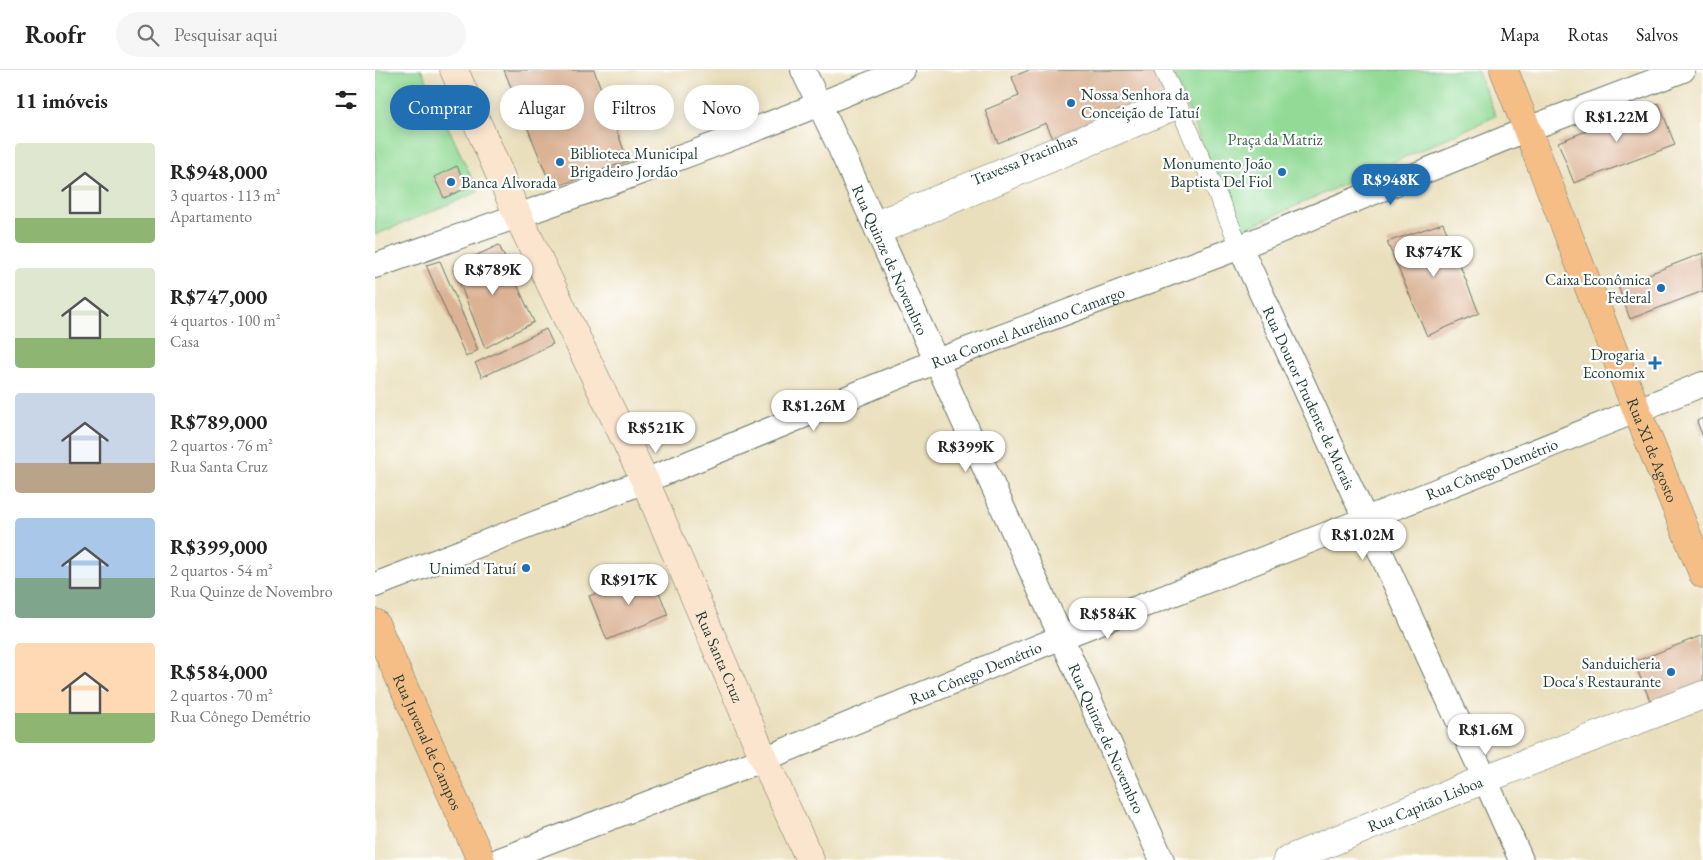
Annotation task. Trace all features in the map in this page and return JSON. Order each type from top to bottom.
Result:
[{"type":"main road","name":"Rua Santa Cruz","points":[[454,70],[518,216],[645,481],[764,759],[810,860]]},
{"type":"main road","points":[[1504,70],[1528,129]]},
{"type":"main road","name":"Rua XI de Agosto","points":[[1528,129],[1637,411],[1703,574]]},
{"type":"main road","name":"Rua Juvenal de Campos","points":[[375,622],[481,860]]},
{"type":"street","name":"Rua Quinze de Novembro","points":[[803,70],[1163,860]]},
{"type":"street","points":[[375,266],[819,106],[903,70]]},
{"type":"street","name":"Rua Doutor Prudente de Morais","points":[[1163,70],[1240,247],[1521,860]]},
{"type":"street","name":"Rua Coronel Aureliano Camargo","points":[[375,586],[645,481],[937,361],[1240,247],[1528,129],[1683,70]]},
{"type":"street","name":"Travessa Pracinhas","points":[[876,228],[1177,103]]},
{"type":"street","name":"Rua Cônego Demétrio","points":[[500,860],[764,759],[1061,637],[1365,519],[1703,384]]},
{"type":"street","name":"Rua Capitão Lisboa","points":[[1287,860],[1485,779],[1703,695]]},
{"type":"green space","points":[[375,70],[422,70],[429,85],[390,85],[390,130],[450,130],[478,192],[375,235]]},
{"type":"green space","name":"Praça da Matriz","points":[[1172,70],[1477,70],[1496,116],[1238,232]]},
{"type":"building","points":[[504,70],[594,70],[600,85],[594,85],[594,130],[616,130],[628,161],[552,188],[528,130],[584,130],[584,85],[510,85]]},
{"type":"building","name":"Nossa Senhora da Conceição de Tatuí","points":[[1029,70],[1154,70],[1165,92],[1054,141],[1046,123],[998,143],[985,110],[1019,96],[1012,77]]},
{"type":"building","points":[[1659,103],[1675,145],[1574,183],[1558,142]]},
{"type":"building","name":"Banca Alvorada","points":[[457,166],[467,188],[444,198],[434,177]]},
{"type":"building","points":[[1443,223],[1479,313],[1427,336],[1387,242]]},
{"type":"building","points":[[499,245],[534,322],[485,348],[453,266]]},
{"type":"building","name":"Caixa Econômica Federal","points":[[1703,253],[1703,291],[1630,319],[1618,286]]},
{"type":"building","points":[[440,261],[478,350],[466,357],[426,265]]},
{"type":"building","points":[[546,329],[553,344],[482,377],[475,363]]},
{"type":"building","points":[[1703,418],[1703,438],[1697,421]]},
{"type":"building","points":[[651,572],[668,615],[607,640],[589,596]]},
{"type":"building","name":"Sanduicheria Doca's Restaurante","points":[[1703,635],[1703,682],[1651,703],[1634,662]]},
{"type":"place","name":"Nossa Senhora da Conceição de Tatuí","points":[[1071,103]]},
{"type":"place","name":"Biblioteca Municipal Brigadeiro Jordão","points":[[560,162]]},
{"type":"place","name":"Monumento João Baptista Del Fiol","points":[[1282,172]]},
{"type":"place","name":"Banca Alvorada","points":[[451,182]]},
{"type":"place","name":"Caixa Econômica Federal","points":[[1661,288]]},
{"type":"place","name":"Drogaria Economix","points":[[1655,363]]},
{"type":"place","name":"Unimed Tatuí","points":[[526,568]]},
{"type":"place","name":"Sanduicheria Doca's Restaurante","points":[[1671,672]]}]
